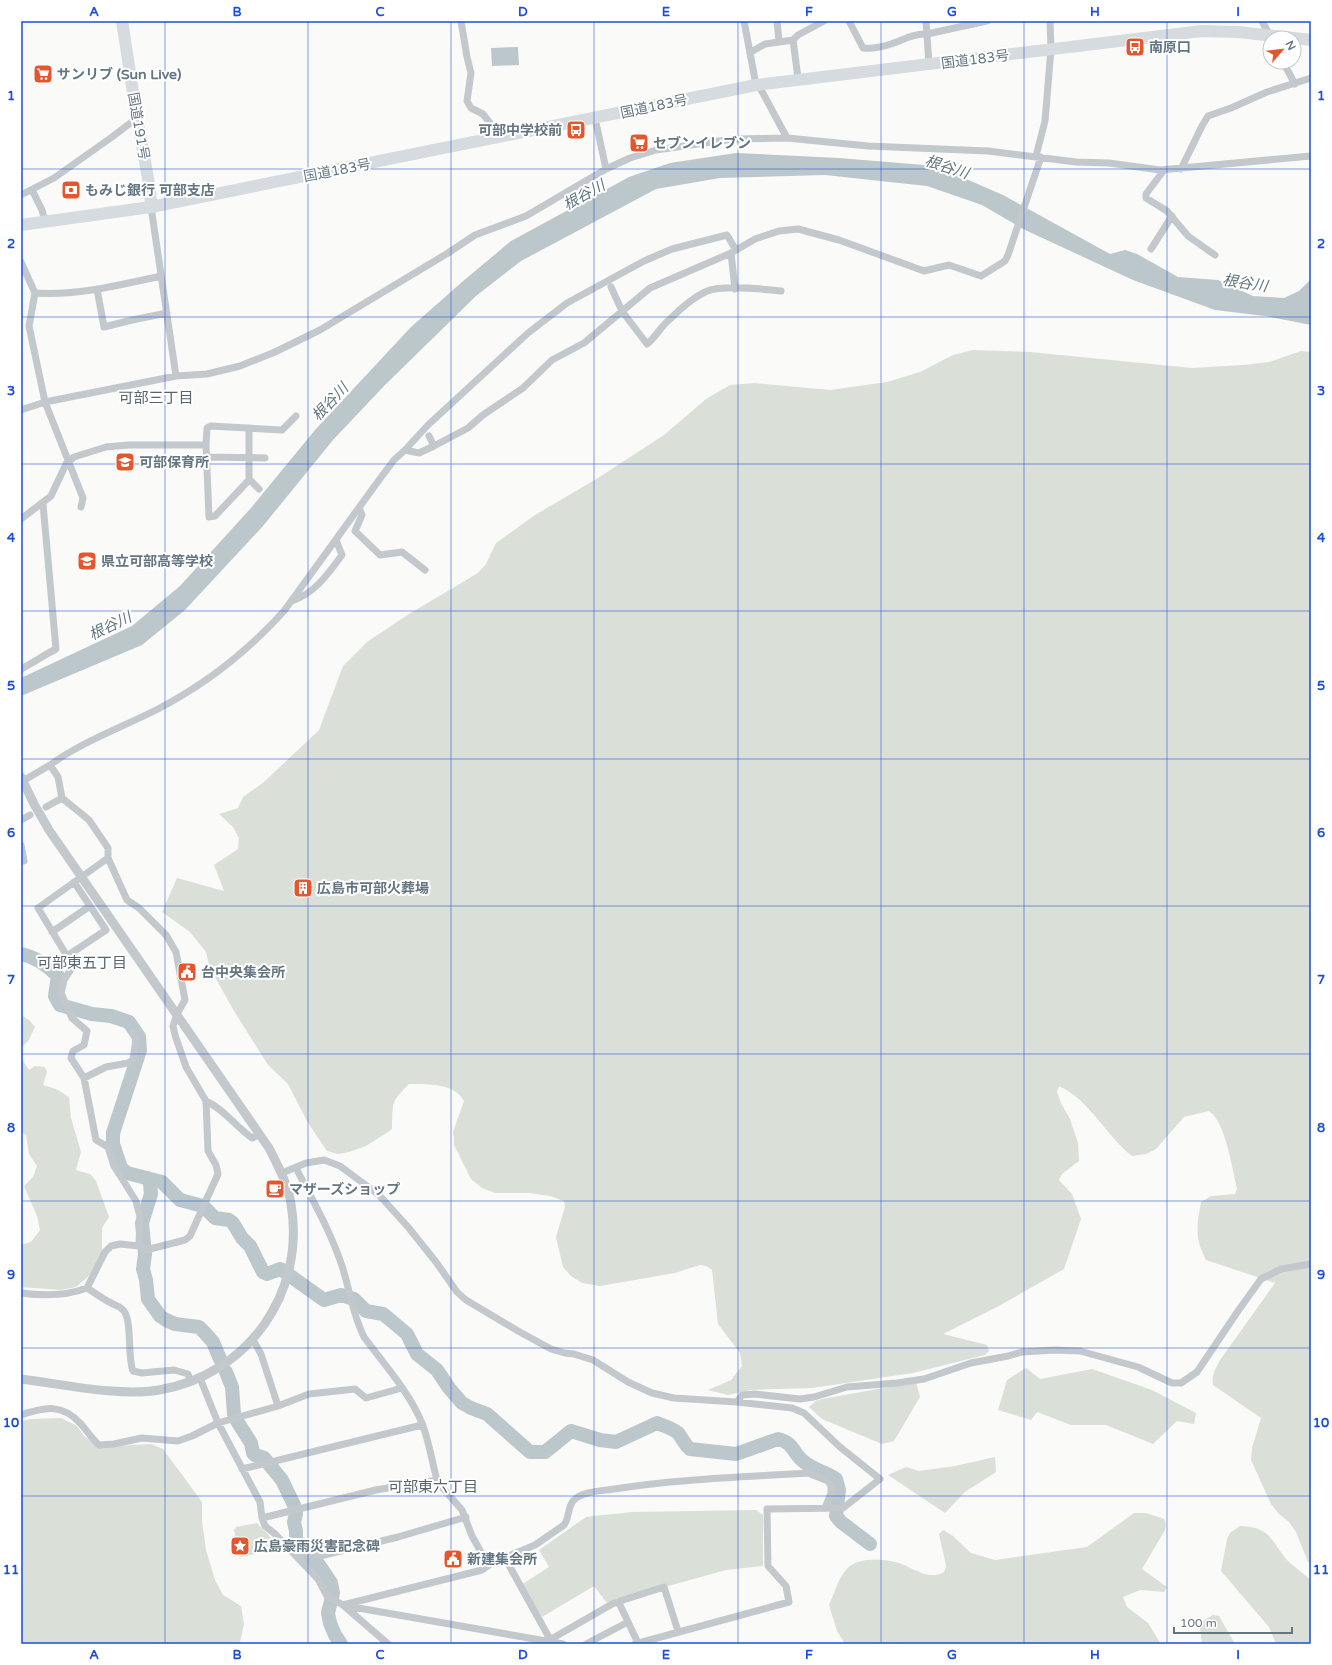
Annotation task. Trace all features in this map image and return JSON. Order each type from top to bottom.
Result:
[{"type":"highway","name":"国道191号","points":[[122,21],[136,118],[150,189],[151,207]]},
{"type":"highway","name":"国道183号","points":[[21,225],[151,207],[798,78],[929,64],[1202,31],[1238,32],[1262,35]]},
{"type":"street","points":[[462,21],[467,57],[471,73],[467,101],[471,108],[486,118],[493,127],[497,137]]},
{"type":"street","points":[[744,21],[757,85],[787,138]]},
{"type":"street","points":[[777,21],[779,41]]},
{"type":"street","points":[[807,21],[808,29]]},
{"type":"street","points":[[751,52],[765,44],[793,40],[798,35],[824,21]]},
{"type":"street","points":[[848,21],[863,48],[884,46],[921,33],[927,34],[987,21]]},
{"type":"street","points":[[926,21],[929,64]]},
{"type":"street","points":[[405,450],[419,453],[468,428],[523,388],[552,360],[584,343],[650,288],[734,251],[754,239],[779,231],[798,229],[839,240],[924,271],[949,265],[981,276],[1005,261],[1033,182],[1045,121],[1051,49],[1050,21]]},
{"type":"street","points":[[1262,21],[1267,30]]},
{"type":"street","points":[[793,40],[798,78]]},
{"type":"street","points":[[1287,70],[1295,84]]},
{"type":"street","points":[[1181,169],[1208,116],[1231,108],[1267,92],[1311,78]]},
{"type":"street","points":[[21,195],[54,178],[112,138],[136,118]]},
{"type":"street","points":[[595,118],[606,170]]},
{"type":"street","points":[[21,410],[45,402],[176,376],[207,374],[240,366],[313,333],[441,257],[462,242],[480,233],[526,216],[606,170],[630,158],[656,150],[733,140],[787,138],[868,146],[988,151],[1076,162],[1109,163],[1164,170],[1311,156]]},
{"type":"street","points":[[1164,170],[1146,194],[1146,198],[1167,211],[1188,236],[1215,254]]},
{"type":"street","points":[[32,190],[42,210],[45,222]]},
{"type":"street","points":[[151,207],[176,376]]},
{"type":"street","points":[[1151,249],[1172,216]]},
{"type":"street","points":[[67,956],[106,930],[90,906],[78,880],[22,780],[86,744],[159,709],[205,682],[232,661],[267,630],[292,602],[394,460],[428,425],[528,333],[567,303],[644,261],[672,249],[727,235],[734,251],[735,289]]},
{"type":"street","points":[[21,262],[35,293],[29,326],[45,402],[83,498],[81,507]]},
{"type":"street","points":[[35,293],[51,294],[97,289],[161,276]]},
{"type":"street","points":[[611,287],[622,311],[647,344],[668,320],[707,291],[716,289],[754,288],[781,291]]},
{"type":"street","points":[[97,289],[104,327],[167,313]]},
{"type":"street","points":[[248,428],[249,480],[215,516],[209,517],[206,457],[207,428],[211,426],[248,428],[282,430],[296,416]]},
{"type":"street","points":[[429,436],[434,446]]},
{"type":"street","points":[[21,519],[43,504],[51,496],[66,464],[74,457],[106,447],[130,445],[206,445]]},
{"type":"street","points":[[206,457],[264,458]]},
{"type":"street","points":[[249,480],[259,489]]},
{"type":"street","points":[[21,669],[56,649],[43,504]]},
{"type":"street","points":[[359,508],[362,515],[355,531],[380,555],[402,552],[425,570]]},
{"type":"street","points":[[292,602],[323,581],[342,555],[336,540]]},
{"type":"street","points":[[21,1293],[55,1295],[79,1291],[87,1288],[105,1252],[111,1246],[120,1244],[142,1248],[185,1240],[190,1236],[202,1206],[218,1174],[216,1165],[208,1151],[206,1101],[186,1067],[175,1035],[174,1026],[177,1014],[185,1000],[176,952],[166,935],[139,908],[128,900],[108,858],[108,848],[90,820],[62,798],[58,777],[50,764]]},
{"type":"street","points":[[46,807],[62,798]]},
{"type":"street","points":[[21,820],[30,815]]},
{"type":"street","points":[[21,845],[24,861],[21,861]]},
{"type":"street","points":[[108,858],[38,908],[73,966],[64,980],[61,992],[72,1018],[87,1031],[84,1045],[74,1051],[71,1058],[84,1078],[96,1140],[108,1147],[114,1166],[136,1201],[140,1216],[142,1248]]},
{"type":"street","points":[[21,1379],[113,1391],[136,1392],[159,1391],[196,1380],[215,1371],[236,1356],[253,1340],[266,1324],[280,1299],[293,1249],[294,1224],[291,1203],[282,1173],[269,1148],[177,1014],[78,880]]},
{"type":"street","points":[[52,932],[90,906]]},
{"type":"street","points":[[84,1078],[106,1067],[128,1063],[133,1060],[136,1039],[133,1033]]},
{"type":"street","points":[[206,1101],[216,1106],[241,1130],[252,1138],[260,1134]]},
{"type":"street","points":[[282,1173],[306,1163],[324,1160],[340,1166],[379,1195],[408,1227],[436,1262],[457,1292],[480,1310],[551,1349],[593,1360],[628,1382],[652,1392],[674,1398],[786,1407],[804,1413],[840,1447],[880,1479],[843,1508],[767,1509],[768,1566],[786,1586],[789,1602],[637,1643],[619,1603]]},
{"type":"street","points":[[296,1168],[323,1221],[337,1253],[343,1269],[359,1328],[402,1388],[422,1424],[437,1480],[466,1516],[472,1536],[489,1565]]},
{"type":"street","points":[[737,1402],[742,1395],[754,1394],[800,1399],[814,1397],[847,1387],[897,1383],[924,1378],[971,1363],[1022,1352],[1041,1350],[1080,1351],[1138,1367],[1172,1382],[1181,1382],[1197,1372],[1238,1310],[1261,1279],[1281,1269],[1311,1264]]},
{"type":"street","points":[[87,1288],[111,1304],[123,1309],[127,1317],[130,1364],[134,1371],[174,1370],[188,1374],[196,1380],[260,1502],[262,1518],[265,1526],[300,1555],[318,1580],[327,1596],[343,1605],[388,1644]]},
{"type":"street","points":[[253,1340],[261,1354],[278,1406]]},
{"type":"street","points":[[21,1415],[41,1408],[55,1408],[66,1413],[80,1423],[91,1438],[99,1445],[114,1444],[142,1438],[178,1441],[218,1424],[278,1406],[309,1394],[355,1389],[366,1398],[402,1388]]},
{"type":"street","points":[[242,1469],[422,1424]]},
{"type":"street","points":[[343,1605],[482,1570],[489,1565],[535,1545],[564,1525],[568,1520],[569,1506],[574,1500],[582,1495],[657,1482],[808,1473],[828,1481],[832,1486],[825,1508]]},
{"type":"street","points":[[262,1518],[376,1490],[437,1480]]},
{"type":"street","points":[[300,1555],[320,1556],[398,1537],[466,1516]]},
{"type":"street","points":[[505,1558],[551,1641]]},
{"type":"street","points":[[551,1641],[553,1638],[614,1603],[619,1603],[620,1601],[664,1587],[678,1631]]},
{"type":"street","points":[[343,1605],[563,1644]]},
{"type":"street","points":[[586,1644],[628,1622]]},
{"type":"shaded area","points":[[518,47],[519,65],[492,66],[491,48]]},
{"type":"shaded area","points":[[736,153],[839,158],[936,166],[1003,195],[1110,254],[1125,250],[1137,254],[1178,277],[1218,280],[1253,296],[1284,298],[1299,291],[1311,279],[1311,325],[1265,316],[1215,310],[1133,280],[1023,229],[982,205],[927,186],[825,175],[720,178],[656,189],[521,261],[476,296],[384,386],[333,440],[263,526],[185,610],[142,645],[21,696],[21,678],[132,626],[180,586],[251,508],[315,430],[411,327],[511,241],[629,177],[670,163]]},
{"type":"shaded area","points":[[973,350],[1030,352],[1192,368],[1269,362],[1301,351],[1311,352],[1311,1564],[1308,1562],[1296,1532],[1289,1522],[1279,1514],[1271,1504],[1251,1460],[1252,1448],[1261,1418],[1213,1385],[1213,1375],[1220,1360],[1275,1283],[1206,1260],[1202,1252],[1198,1238],[1198,1218],[1201,1202],[1211,1196],[1235,1194],[1237,1189],[1224,1135],[1215,1117],[1209,1111],[1184,1117],[1156,1149],[1146,1154],[1132,1156],[1122,1148],[1080,1100],[1059,1086],[1057,1092],[1070,1119],[1078,1143],[1079,1161],[1062,1174],[1059,1180],[1072,1194],[1081,1219],[1064,1269],[999,1306],[943,1334],[987,1345],[989,1351],[985,1355],[913,1373],[812,1388],[750,1390],[728,1395],[708,1390],[731,1380],[742,1366],[740,1353],[718,1324],[712,1270],[706,1266],[700,1265],[675,1273],[600,1286],[582,1283],[571,1276],[563,1267],[556,1237],[565,1207],[564,1201],[550,1196],[529,1193],[495,1193],[482,1188],[471,1179],[454,1145],[453,1132],[464,1101],[460,1095],[447,1088],[432,1085],[409,1084],[398,1095],[394,1104],[392,1113],[392,1129],[366,1146],[349,1152],[338,1154],[327,1151],[308,1123],[288,1084],[268,1065],[234,1011],[210,968],[206,952],[190,932],[162,912],[177,878],[224,891],[214,865],[238,849],[239,838],[233,827],[219,814],[238,808],[243,797],[264,782],[319,730],[343,666],[367,642],[409,614],[478,573],[486,564],[496,543],[535,515],[598,478],[664,435],[706,399],[730,385],[754,383],[830,390],[887,382],[920,372],[953,355]]},
{"type":"shaded area","points":[[21,1015],[29,1020],[35,1027],[29,1040],[22,1047],[22,1059],[29,1070],[35,1066],[45,1067],[47,1072],[43,1085],[56,1089],[69,1097],[71,1118],[81,1152],[76,1170],[90,1174],[96,1181],[109,1217],[102,1228],[102,1252],[91,1274],[76,1287],[61,1290],[21,1287],[21,1245],[31,1242],[40,1230],[37,1216],[24,1186],[33,1177],[37,1166],[29,1154],[26,1135],[21,1132]]},
{"type":"shaded area","points":[[1026,1368],[1040,1379],[1092,1369],[1152,1390],[1196,1413],[1194,1424],[1177,1421],[1153,1444],[1106,1425],[1071,1425],[1037,1412],[1031,1420],[998,1410],[1007,1380]]},
{"type":"shaded area","points":[[916,1382],[920,1397],[894,1441],[882,1444],[822,1419],[809,1407],[817,1400]]},
{"type":"shaded area","points":[[61,1418],[77,1426],[84,1436],[99,1447],[151,1444],[163,1449],[202,1502],[202,1521],[206,1550],[215,1580],[223,1595],[241,1606],[244,1624],[240,1642],[234,1644],[21,1644],[21,1421],[31,1419]]},
{"type":"shaded area","points":[[995,1457],[996,1472],[965,1492],[945,1513],[888,1475],[906,1467],[919,1471],[955,1466]]},
{"type":"shaded area","points":[[756,1510],[763,1515],[763,1566],[726,1570],[607,1603],[594,1586],[542,1617],[521,1585],[549,1567],[539,1550],[586,1517],[632,1512]]},
{"type":"shaded area","points":[[1134,1513],[1146,1513],[1164,1519],[1166,1524],[1165,1530],[1142,1569],[1167,1587],[1164,1592],[1140,1590],[1123,1597],[1127,1607],[1148,1623],[1161,1644],[845,1644],[837,1631],[829,1605],[838,1583],[845,1571],[849,1566],[855,1563],[875,1559],[889,1561],[901,1564],[925,1574],[938,1575],[944,1572],[946,1566],[939,1534],[943,1530],[953,1536],[971,1553],[995,1560],[1087,1547]]},
{"type":"shaded area","points":[[257,1523],[273,1540],[276,1539],[276,1543],[269,1551],[240,1557],[234,1530],[236,1527]]},
{"type":"shaded area","points":[[1240,1526],[1258,1529],[1264,1532],[1273,1540],[1287,1560],[1311,1580],[1311,1644],[1276,1644],[1269,1627],[1221,1571],[1227,1539],[1230,1533]]},
{"type":"shaded area","points":[[1213,1615],[1219,1616],[1235,1644],[1202,1644],[1200,1627],[1202,1621]]},
{"type":"waterway","points":[[21,954],[32,957],[41,962],[58,976],[55,996],[60,1005],[92,1014],[111,1016],[129,1022],[139,1037],[140,1050],[113,1133],[113,1144],[121,1168],[127,1173],[162,1182],[180,1200],[203,1206],[215,1218],[229,1220],[233,1223],[242,1238],[250,1246],[263,1272],[267,1274],[280,1269],[324,1300],[341,1295],[354,1299],[366,1311],[383,1314],[407,1334],[417,1354],[437,1370],[449,1388],[462,1403],[487,1414],[530,1452],[545,1452],[571,1431],[600,1440],[616,1442],[657,1423],[671,1428],[678,1433],[690,1449],[736,1454],[778,1439],[783,1440],[790,1445],[800,1458],[807,1464],[836,1479],[839,1490],[836,1516],[841,1522],[870,1544]]},
{"type":"waterway","points":[[148,1178],[151,1194],[142,1223],[145,1254],[143,1269],[148,1299],[160,1316],[166,1320],[175,1324],[199,1327],[213,1342],[220,1359]]},
{"type":"waterway","points":[[226,1372],[232,1387],[234,1414],[251,1443],[253,1453],[264,1458],[282,1480],[294,1505],[296,1514],[294,1522],[296,1541],[303,1558],[319,1565],[331,1583],[333,1593],[328,1613],[335,1635],[341,1644]]},
{"type":"place","name":"南原口","points":[[1135,47]]},
{"type":"place","name":"サンリブ (Sun Live)","points":[[43,74]]},
{"type":"place","name":"可部中学校前","points":[[576,130]]},
{"type":"place","name":"セブンイレブン","points":[[639,143]]},
{"type":"place","name":"もみじ銀行 可部支店","points":[[71,190]]},
{"type":"place","name":"可部保育所","points":[[125,462]]},
{"type":"place","name":"県立可部高等学校","points":[[87,561]]},
{"type":"place","name":"広島市可部火葬場","points":[[303,888]]},
{"type":"place","name":"台中央集会所","points":[[187,972]]},
{"type":"place","name":"マザーズショップ","points":[[275,1189]]},
{"type":"place","name":"広島豪雨災害記念碑","points":[[240,1546]]},
{"type":"place","name":"新建集会所","points":[[453,1559]]},
{"type":"district","name":"可部三丁目","points":[[156,398]]},
{"type":"district","name":"可部東五丁目","points":[[82,963]]},
{"type":"district","name":"可部東六丁目","points":[[433,1487]]},
{"type":"water label","name":"根谷川","points":[[947,167]]},
{"type":"water label","name":"根谷川","points":[[584,195]]},
{"type":"water label","name":"根谷川","points":[[1245,283]]},
{"type":"water label","name":"根谷川","points":[[330,402]]},
{"type":"water label","name":"根谷川","points":[[110,626]]}]
